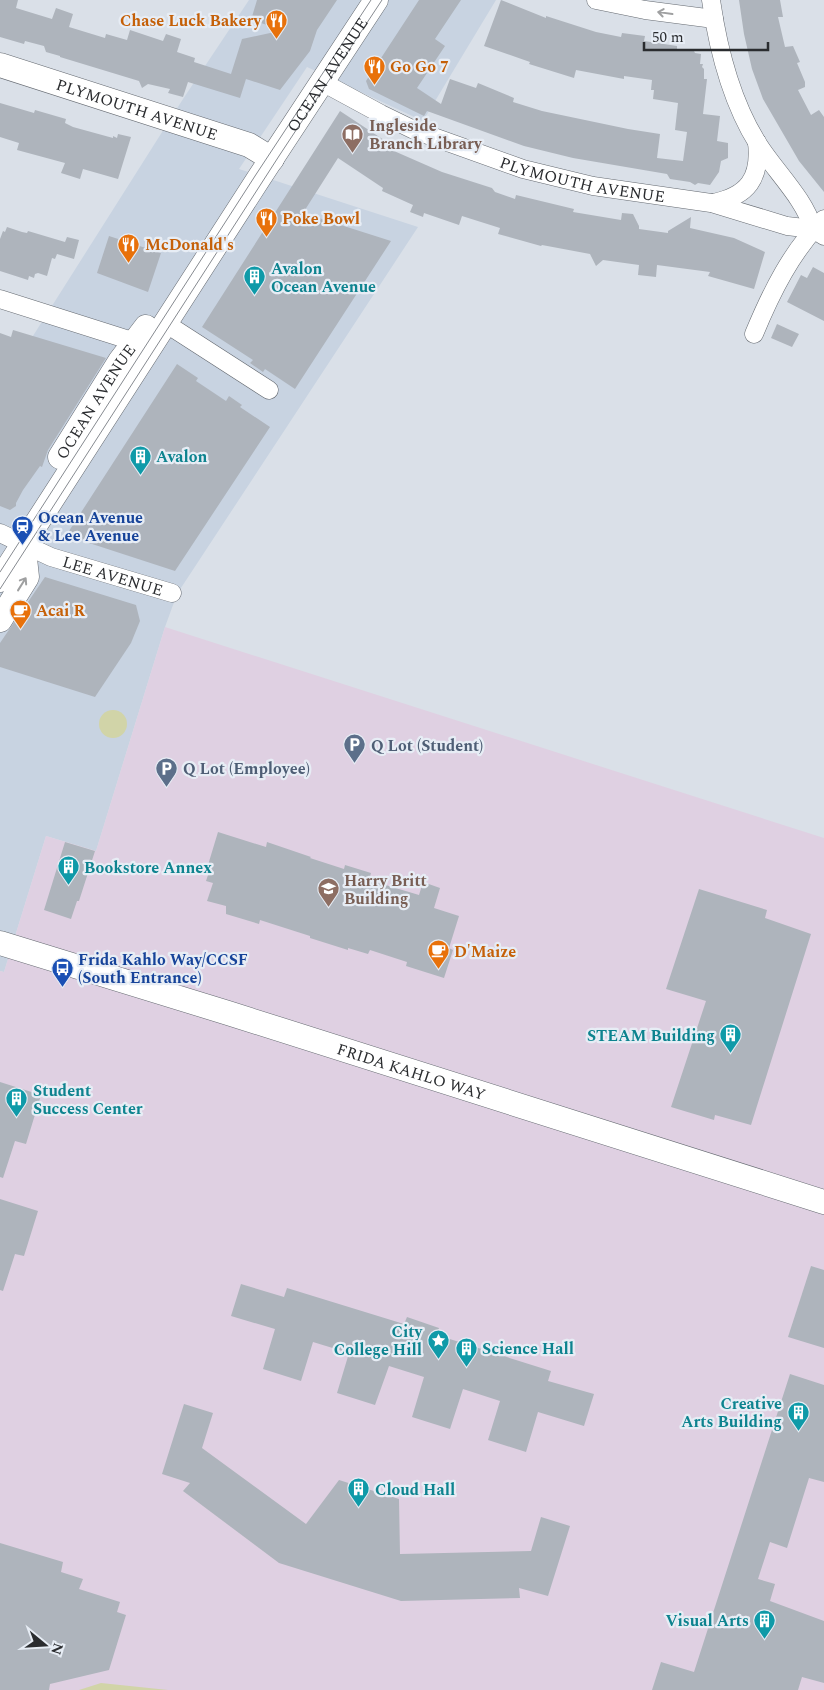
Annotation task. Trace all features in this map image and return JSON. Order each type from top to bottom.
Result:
[{"type":"street","name":"OCEAN AVENUE","points":[[142,344],[165,323],[376,0]]},
{"type":"street","points":[[596,0],[645,10],[714,19]]},
{"type":"street","points":[[711,0],[720,50],[730,84],[757,142],[820,228],[777,283],[754,334]]},
{"type":"street","name":"PLYMOUTH AVENUE","points":[[0,65],[249,144],[272,159]]},
{"type":"street","name":"PLYMOUTH AVENUE","points":[[322,82],[414,130],[523,169],[593,186],[711,203],[736,209],[786,226],[820,228]]},
{"type":"street","points":[[711,203],[729,200],[742,192],[751,182],[757,169],[759,156],[757,142]]},
{"type":"street","name":"OCEAN AVENUE","points":[[0,580],[142,344],[163,304],[198,273]]},
{"type":"street","points":[[0,299],[142,344]]},
{"type":"street","points":[[165,323],[269,390]]},
{"type":"street","name":"LEE AVENUE","points":[[0,533],[51,557],[172,593]]},
{"type":"street","points":[[0,620],[27,577],[23,544]]},
{"type":"street","name":"FRIDA KAHLO WAY","points":[[0,943],[182,998],[824,1202]]},
{"type":"shaded area","points":[[249,0],[496,0],[423,121],[307,67],[239,169],[418,227],[177,594],[165,627],[96,851],[46,836],[4,972],[0,971],[0,388],[183,99]]},
{"type":"shaded area","points":[[165,627],[824,838],[824,1690],[0,1690],[0,971],[4,972],[46,836],[96,851]]},
{"type":"green space","points":[[113,710],[123,714],[127,724],[123,734],[113,738],[103,734],[99,724],[103,714]]},
{"type":"green space","points":[[101,1683],[168,1690],[79,1690]]},
{"type":"building","points":[[0,0],[18,0],[16,8],[52,19],[56,8],[73,14],[69,27],[105,38],[106,34],[127,40],[130,30],[163,41],[166,34],[181,39],[177,52],[195,58],[194,62],[231,74],[242,39],[284,30],[251,20],[257,0],[337,0],[317,30],[310,51],[280,90],[246,79],[240,98],[188,82],[183,97],[168,93],[170,89],[148,84],[142,88],[139,81],[46,52],[44,46],[25,41],[24,44],[0,37]]},
{"type":"building","points":[[419,0],[461,0],[435,39],[445,46],[417,88],[441,104],[450,79],[476,88],[478,83],[514,98],[513,102],[542,111],[660,134],[657,158],[683,161],[687,132],[675,130],[678,103],[653,99],[654,90],[651,90],[652,80],[624,76],[624,79],[576,70],[574,78],[529,64],[530,62],[484,46],[501,0],[546,18],[546,16],[596,32],[621,37],[622,33],[645,36],[644,41],[677,46],[677,49],[694,51],[701,54],[700,64],[703,64],[704,79],[707,79],[703,114],[720,116],[717,141],[728,143],[728,158],[721,161],[719,172],[710,185],[698,183],[695,185],[690,182],[670,179],[667,174],[573,158],[524,146],[427,111],[424,116],[369,89],[366,81]]},
{"type":"building","points":[[739,0],[780,0],[783,17],[778,17],[785,47],[793,46],[800,62],[797,63],[805,82],[805,87],[798,90],[811,115],[819,110],[824,117],[824,192],[799,161],[763,99],[752,69]]},
{"type":"building","points":[[0,103],[34,113],[35,110],[66,119],[65,123],[73,127],[113,138],[113,136],[117,138],[118,134],[131,137],[118,179],[83,169],[80,179],[61,173],[65,163],[17,150],[19,143],[0,137]]},
{"type":"building","points":[[340,111],[396,148],[394,151],[442,172],[492,188],[495,192],[515,199],[516,195],[574,209],[573,212],[621,220],[622,213],[633,214],[639,229],[668,233],[668,231],[691,217],[690,228],[734,238],[765,252],[754,289],[708,276],[710,272],[657,265],[656,277],[638,275],[639,265],[603,260],[596,266],[590,254],[541,246],[498,234],[500,228],[462,216],[459,225],[424,213],[423,217],[410,212],[413,205],[382,191],[383,188],[338,158],[303,213],[391,241],[295,389],[265,369],[263,372],[250,363],[253,360],[202,327]]},
{"type":"building","points":[[7,227],[65,242],[67,237],[79,240],[74,259],[57,254],[55,259],[52,258],[47,276],[38,273],[35,274],[34,278],[29,276],[28,280],[0,271],[0,239]]},
{"type":"building","name":"McDonald's","points":[[109,236],[161,253],[148,292],[97,273]]},
{"type":"building","points":[[813,267],[824,273],[824,321],[787,302],[801,275],[807,278]]},
{"type":"building","points":[[777,324],[799,334],[792,347],[771,338]]},
{"type":"building","points":[[13,330],[106,358],[48,450],[42,467],[40,466],[23,490],[16,506],[10,510],[0,506],[0,333],[11,337]]},
{"type":"building","name":"Avalon","points":[[177,364],[198,378],[196,381],[226,401],[229,396],[242,405],[240,407],[270,427],[175,571],[86,542],[69,531]]},
{"type":"building","points":[[45,577],[136,605],[140,621],[131,643],[95,697],[0,667],[0,643]]},
{"type":"building","name":"Harry Britt Building","points":[[218,832],[266,847],[267,842],[344,869],[345,865],[371,873],[369,880],[419,895],[423,882],[440,888],[434,908],[459,916],[449,948],[453,950],[444,978],[406,966],[407,962],[370,950],[368,954],[348,948],[348,950],[260,920],[259,924],[226,914],[226,906],[207,901],[213,883],[206,881],[211,866],[208,865]]},
{"type":"building","name":"Bookstore Annex","points":[[65,842],[95,851],[79,901],[77,901],[71,919],[44,910]]},
{"type":"building","name":"STEAM Building","points":[[699,889],[767,910],[765,918],[811,934],[751,1125],[715,1115],[714,1120],[671,1107],[706,1001],[666,989]]},
{"type":"building","name":"Student Success Center","points":[[0,1082],[41,1095],[26,1144],[15,1141],[3,1178],[0,1177]]},
{"type":"building","points":[[0,1199],[38,1211],[24,1256],[15,1254],[3,1291],[0,1290]]},
{"type":"building","points":[[811,1266],[824,1270],[824,1348],[788,1337]]},
{"type":"building","name":"Science Hall","points":[[241,1284],[284,1297],[287,1288],[404,1324],[407,1317],[439,1328],[437,1335],[551,1371],[548,1381],[594,1394],[584,1426],[538,1412],[526,1452],[488,1440],[500,1401],[463,1389],[450,1429],[412,1417],[424,1377],[389,1366],[375,1405],[337,1393],[349,1353],[313,1342],[301,1381],[263,1369],[275,1329],[231,1316]]},
{"type":"building","points":[[790,1374],[824,1385],[824,1482],[809,1478],[787,1548],[770,1542],[758,1579],[775,1584],[770,1601],[824,1621],[824,1683],[802,1677],[798,1690],[652,1690],[661,1662],[694,1672]]},
{"type":"building","name":"Cloud Hall","points":[[184,1404],[213,1413],[202,1448],[306,1524],[339,1480],[399,1499],[400,1554],[531,1551],[541,1517],[570,1526],[548,1596],[519,1588],[520,1598],[401,1601],[279,1563],[183,1491],[190,1483],[162,1474]]},
{"type":"building","points":[[0,1543],[63,1562],[61,1572],[83,1579],[79,1589],[120,1602],[117,1612],[126,1615],[109,1670],[50,1684],[49,1690],[0,1690]]},
{"type":"tram line","points":[[0,572],[255,176],[371,0]]},
{"type":"tram line","points":[[0,589],[279,156],[382,0]]},
{"type":"place","name":"Chase Luck Bakery","points":[[277,39]]},
{"type":"place","name":"Go Go 7","points":[[374,85]]},
{"type":"place","name":"Ingleside Branch Library","points":[[353,153]]},
{"type":"place","name":"Poke Bowl","points":[[266,237]]},
{"type":"place","name":"McDonald's","points":[[129,263]]},
{"type":"place","name":"Avalon Ocean Avenue","points":[[255,296]]},
{"type":"place","name":"Avalon","points":[[140,475]]},
{"type":"place","name":"Ocean Avenue & Lee Avenue","points":[[22,545]]},
{"type":"place","name":"Acai R","points":[[20,629]]},
{"type":"place","name":"Q Lot (Student)","points":[[355,764]]},
{"type":"place","name":"Q Lot (Employee)","points":[[167,787]]},
{"type":"place","name":"Bookstore Annex","points":[[68,886]]},
{"type":"place","name":"Harry Britt Building","points":[[328,908]]},
{"type":"place","name":"D'Maize","points":[[438,970]]},
{"type":"place","name":"Frida Kahlo Way/CCSF (South Entrance)","points":[[62,987]]},
{"type":"place","name":"STEAM Building","points":[[731,1054]]},
{"type":"place","name":"Student Success Center","points":[[17,1118]]},
{"type":"place","name":"City College Hill","points":[[438,1359]]},
{"type":"place","name":"Science Hall","points":[[466,1367]]},
{"type":"place","name":"Creative Arts Building","points":[[798,1431]]},
{"type":"place","name":"Cloud Hall","points":[[359,1508]]},
{"type":"place","name":"Visual Arts","points":[[765,1639]]}]
